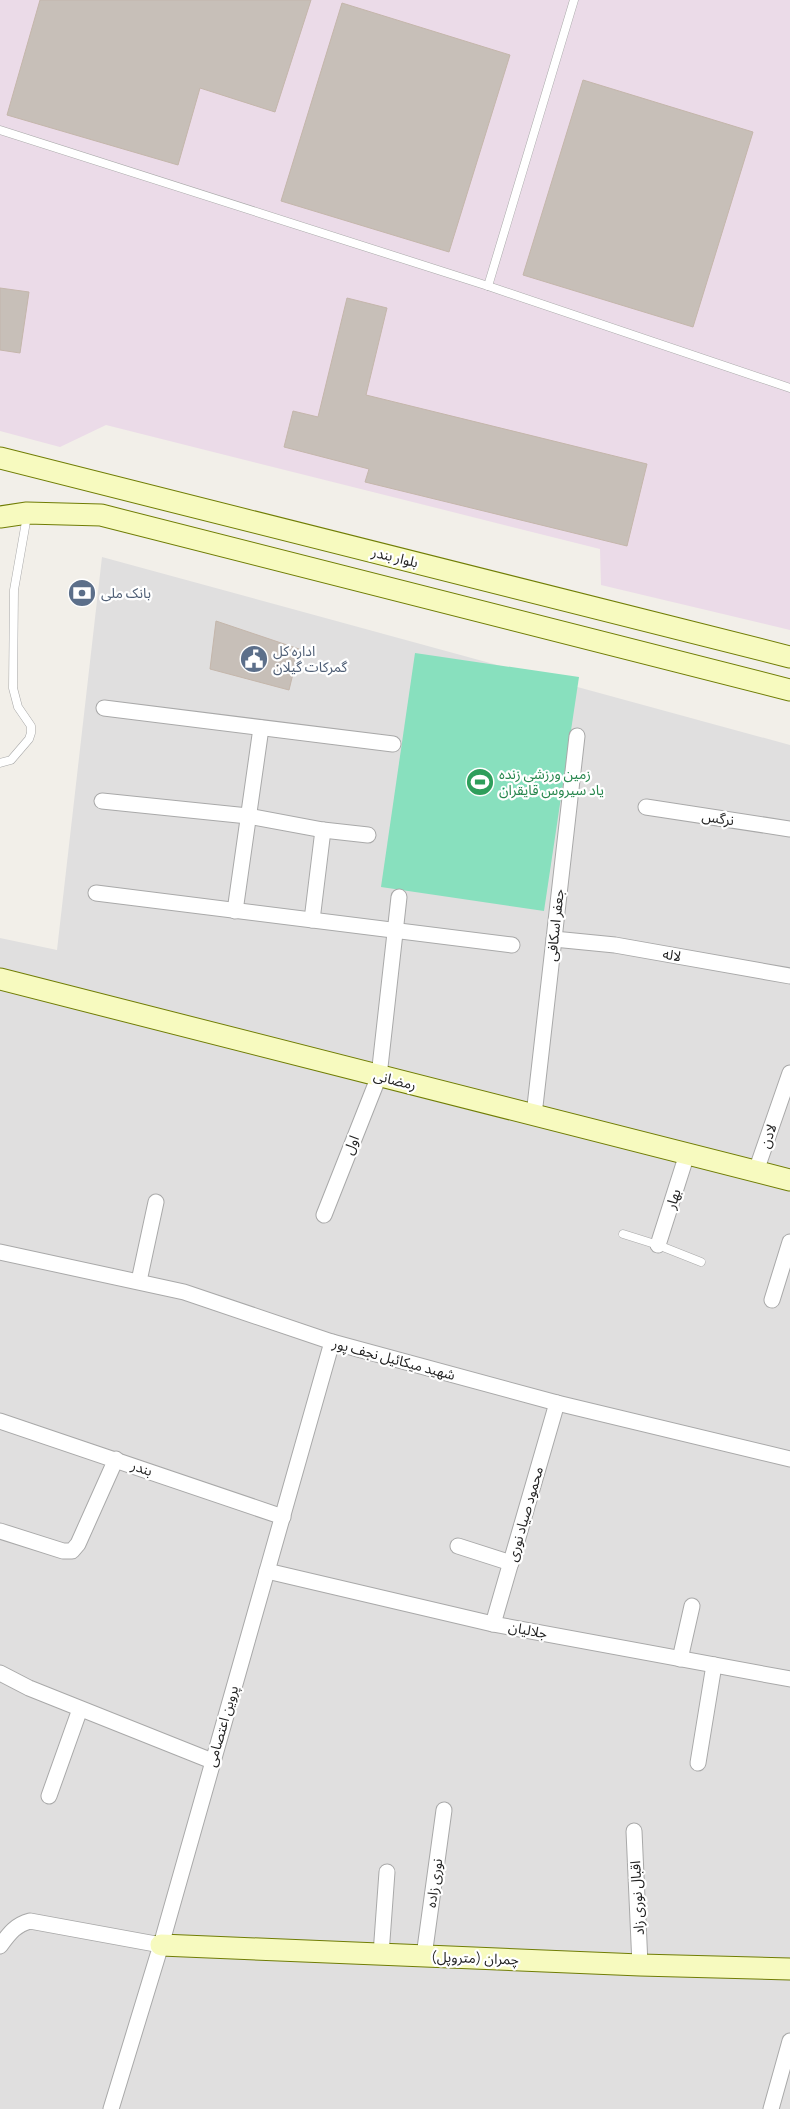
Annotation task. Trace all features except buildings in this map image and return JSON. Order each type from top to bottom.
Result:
[{"type":"main road","name":"بلوار بندر","points":[[0,458],[790,657]]},
{"type":"main road","points":[[0,527],[16,515],[101,515],[790,690]]},
{"type":"main road","points":[[559,631],[567,600]]},
{"type":"main road","name":"رمضانی","points":[[0,979],[790,1180]]},
{"type":"main road","name":"چمران (متروپل)","points":[[161,1945],[640,1965],[790,1969]]},
{"type":"street","points":[[104,708],[392,744]]},
{"type":"street","points":[[235,911],[261,728]]},
{"type":"street","name":"جعفر اسکافی","points":[[534,1115],[577,736]]},
{"type":"street","points":[[102,801],[248,816],[322,830],[368,835]]},
{"type":"street","name":"نرگس","points":[[646,807],[790,829]]},
{"type":"street","points":[[312,920],[322,830]]},
{"type":"street","points":[[96,894],[512,945]]},
{"type":"street","name":"اول","points":[[324,1215],[379,1076],[399,896]]},
{"type":"street","name":"لاله","points":[[554,939],[615,945],[790,976]]},
{"type":"street","name":"لادن","points":[[756,1171],[790,1073]]},
{"type":"street","name":"بهار","points":[[658,1245],[687,1154]]},
{"type":"street","points":[[139,1281],[156,1202]]},
{"type":"street","points":[[772,1300],[790,1242]]},
{"type":"street","name":"شهید میکائیل نجف پور","points":[[0,1252],[184,1292],[332,1342],[557,1403],[790,1459]]},
{"type":"street","name":"پروین اعتصامی","points":[[111,2109],[161,1945],[332,1342]]},
{"type":"street","name":"محمود صیاد نوری","points":[[493,1624],[557,1403]]},
{"type":"street","name":"بندر","points":[[0,1421],[283,1516]]},
{"type":"street","points":[[0,1531],[64,1551],[72,1551],[78,1544],[116,1459]]},
{"type":"street","points":[[458,1546],[511,1563]]},
{"type":"street","name":"جلالیان","points":[[267,1571],[493,1624],[790,1679]]},
{"type":"street","points":[[680,1659],[692,1606]]},
{"type":"street","points":[[698,1763],[714,1665]]},
{"type":"street","points":[[0,1673],[29,1688],[212,1761]]},
{"type":"street","points":[[49,1796],[80,1709]]},
{"type":"street","name":"نوری زاده","points":[[424,1956],[444,1810]]},
{"type":"street","name":"اقبال نوری زاد","points":[[634,1831],[640,1965]]},
{"type":"street","points":[[381,1954],[387,1872]]},
{"type":"street","points":[[0,1946],[8,1934],[19,1924],[30,1920],[161,1945]]},
{"type":"street","points":[[771,2109],[790,2041]]},
{"type":"lane","points":[[488,286],[574,0]]},
{"type":"lane","points":[[0,130],[488,286],[790,388]]},
{"type":"lane","points":[[0,763],[11,760],[29,739],[31,733],[31,726],[18,707],[13,688],[16,515]]},
{"type":"lane","points":[[622,1234],[658,1245],[701,1262]]},
{"type":"shaded area","points":[[0,0],[790,0],[790,630],[601,585],[600,549],[106,425],[60,447],[0,431]]},
{"type":"shaded area","points":[[102,557],[790,745],[790,2109],[0,2109],[0,938],[57,950]]},
{"type":"green space","name":"زمین ورزشی زنده یاد سیروس قایقران","points":[[415,653],[579,677],[544,911],[381,887]]},
{"type":"place","name":"بانک ملی","points":[[82,593]]},
{"type":"place","name":"اداره کل گمرکات گیلان","points":[[254,659]]},
{"type":"place","name":"زمین ورزشی زنده یاد سیروس قایقران","points":[[480,782]]}]
